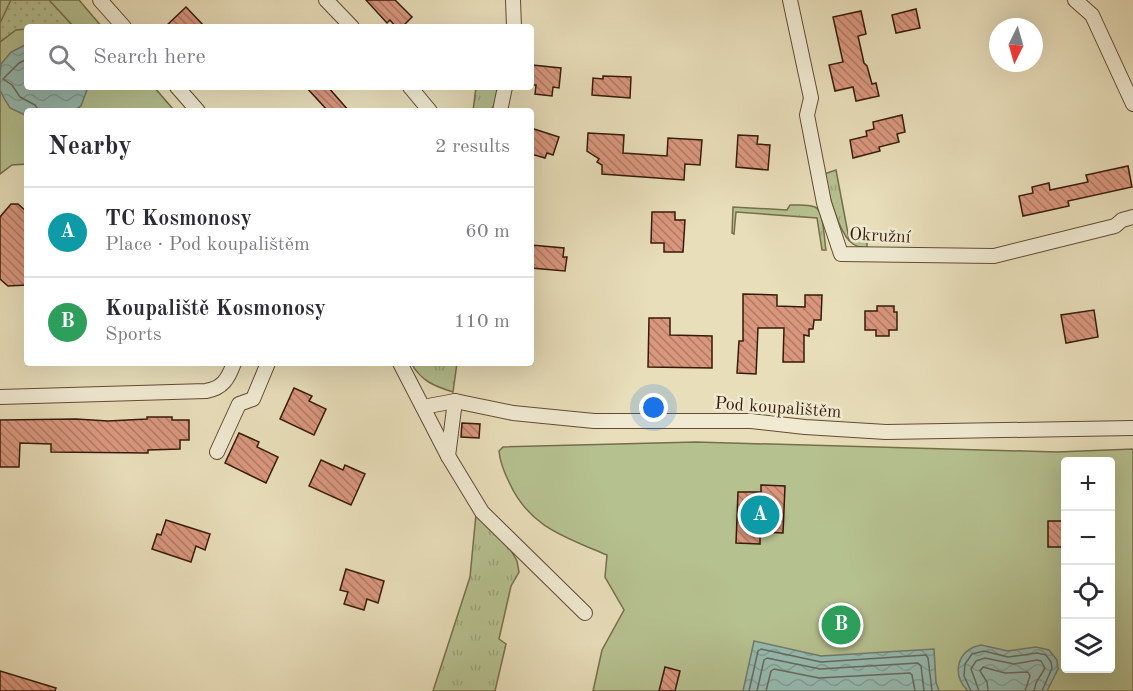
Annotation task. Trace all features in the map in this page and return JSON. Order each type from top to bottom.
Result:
[{"type":"street","points":[[100,0],[121,24]]},
{"type":"street","points":[[326,0],[349,24]]},
{"type":"street","points":[[513,0],[514,24]]},
{"type":"street","name":"Okružní","points":[[790,0],[811,98],[807,115],[824,203],[841,254],[994,256],[1115,226],[1122,220],[1133,217]]},
{"type":"street","points":[[1075,0],[1092,15],[1133,104]]},
{"type":"street","points":[[180,90],[195,108]]},
{"type":"street","points":[[412,90],[428,108]]},
{"type":"street","points":[[501,108],[504,90]]},
{"type":"street","points":[[0,398],[206,391],[224,384],[233,366]]},
{"type":"street","points":[[217,452],[239,404],[253,399],[267,366]]},
{"type":"street","points":[[402,366],[448,456],[482,512],[585,613]]},
{"type":"street","points":[[448,456],[455,401]]},
{"type":"street","name":"Pod koupalištěm","points":[[423,406],[455,401],[513,413],[594,421],[752,422],[886,432],[1133,428]]},
{"type":"green space","points":[[0,0],[79,0],[99,24],[24,24],[24,90],[157,90],[172,108],[24,108],[24,164],[12,165],[0,174]]},
{"type":"green space","points":[[11,0],[49,0],[71,24],[24,24],[24,29],[16,30],[0,42],[0,23]]},
{"type":"green space","points":[[476,90],[498,90],[492,108],[473,108]]},
{"type":"green space","points":[[836,170],[849,239],[867,239],[867,248],[853,244],[848,239],[838,222],[824,174]]},
{"type":"green space","points":[[790,205],[809,205],[818,210],[822,220],[826,250],[822,250],[817,218],[736,212],[734,234],[732,233],[733,207],[787,210]]},
{"type":"green space","points":[[413,366],[457,366],[453,392],[429,382]]},
{"type":"green space","points":[[696,442],[1057,452],[1133,449],[1133,691],[593,691],[602,650],[624,610],[605,577],[607,555],[550,529],[527,510],[517,497],[504,471],[499,451],[503,447]]},
{"type":"green space","points":[[476,514],[509,547],[517,561],[519,572],[511,586],[499,639],[506,644],[495,691],[433,691],[470,577]]},
{"type":"water","points":[[24,46],[24,90],[87,90],[81,106],[78,108],[24,108],[24,115],[10,108],[0,90],[0,77],[1,64],[11,52]]},
{"type":"water","points":[[754,641],[821,656],[934,649],[936,682],[939,691],[743,691]]},
{"type":"water","points":[[981,645],[1008,651],[1036,647],[1049,650],[1057,660],[1058,669],[1047,691],[968,691],[959,677],[959,664],[966,652]]},
{"type":"building","points":[[366,0],[395,0],[412,17],[405,24],[393,24],[390,20],[387,23]]},
{"type":"building","points":[[186,7],[202,24],[168,24]]},
{"type":"building","points":[[916,9],[920,28],[896,33],[892,15]]},
{"type":"building","points":[[861,11],[866,34],[858,36],[864,63],[872,84],[876,83],[879,96],[856,101],[853,87],[835,91],[829,65],[843,62],[833,17]]},
{"type":"building","points":[[534,65],[561,68],[559,88],[553,87],[552,96],[535,94],[536,85],[534,85]]},
{"type":"building","points":[[603,76],[631,77],[630,98],[592,95],[593,78],[603,79]]},
{"type":"building","points":[[309,90],[331,90],[346,108],[325,108]]},
{"type":"building","points":[[902,115],[905,132],[897,134],[899,142],[879,147],[880,151],[853,158],[850,140],[867,136],[866,131],[874,129],[873,122]]},
{"type":"building","points":[[534,129],[559,137],[553,155],[547,153],[545,158],[534,155]]},
{"type":"building","points":[[588,133],[624,135],[623,153],[667,156],[668,138],[702,140],[700,165],[685,164],[684,180],[602,174],[602,165],[597,162],[599,159],[587,151]]},
{"type":"building","points":[[738,135],[758,136],[757,144],[770,145],[768,170],[736,167]]},
{"type":"building","points":[[1128,166],[1132,187],[1068,201],[1069,206],[1023,216],[1019,196],[1033,193],[1032,187],[1049,183],[1050,190],[1088,182],[1086,175]]},
{"type":"building","points":[[11,204],[18,204],[24,209],[24,285],[8,286],[0,279],[0,217]]},
{"type":"building","points":[[652,212],[675,212],[675,220],[685,220],[683,252],[664,252],[664,243],[651,243]]},
{"type":"building","points":[[534,245],[564,248],[563,257],[567,257],[565,271],[534,268]]},
{"type":"building","points":[[743,294],[777,295],[777,306],[805,307],[805,295],[822,295],[821,320],[814,320],[813,329],[809,329],[809,336],[804,335],[804,362],[783,362],[784,328],[758,328],[756,374],[737,373],[739,341],[743,341]]},
{"type":"building","points":[[877,306],[894,306],[894,312],[897,312],[897,330],[889,330],[889,336],[876,336],[876,330],[865,330],[865,311],[877,311]]},
{"type":"building","points":[[1094,310],[1098,337],[1066,343],[1061,315]]},
{"type":"building","points":[[649,318],[670,318],[670,335],[712,336],[712,368],[648,367]]},
{"type":"building","points":[[294,388],[312,396],[309,401],[326,409],[314,435],[280,419]]},
{"type":"building","points":[[147,417],[189,420],[189,440],[180,440],[180,449],[148,450],[148,453],[51,452],[51,444],[20,443],[19,467],[0,467],[0,420],[108,421],[147,419]]},
{"type":"building","points":[[462,423],[480,424],[479,438],[461,437]]},
{"type":"building","points":[[239,433],[259,442],[257,447],[278,457],[266,483],[225,463]]},
{"type":"building","points":[[321,460],[343,470],[345,465],[365,474],[351,505],[309,486]]},
{"type":"building","points":[[761,485],[785,486],[783,533],[760,532],[760,544],[736,543],[738,492],[761,492]]},
{"type":"building","points":[[166,520],[210,534],[205,550],[196,546],[191,562],[152,549],[157,534],[161,535]]},
{"type":"building","points":[[1048,521],[1061,521],[1061,547],[1048,547]]},
{"type":"building","points":[[346,569],[384,581],[378,603],[367,599],[364,610],[344,604],[348,592],[340,590]]},
{"type":"building","points":[[665,667],[680,671],[675,691],[659,691]]},
{"type":"building","points":[[0,671],[56,688],[55,691],[0,691]]},
{"type":"place","name":"TC Kosmonosy","points":[[760,515]]},
{"type":"place","name":"Koupaliště Kosmonosy","points":[[841,625]]}]
